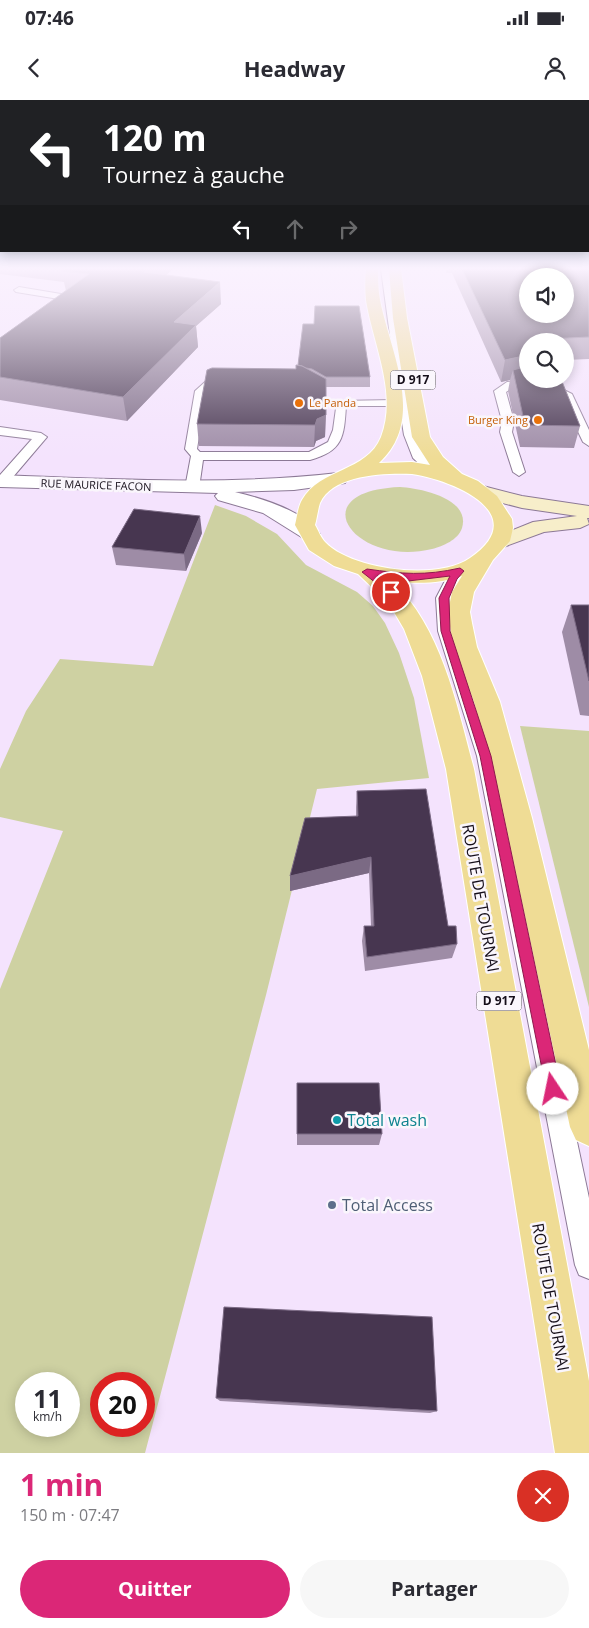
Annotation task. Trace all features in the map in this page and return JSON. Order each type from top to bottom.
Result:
[{"type":"main road","name":"D 917","points":[[345,476],[378,455],[389,440],[393,425],[394,403],[388,359],[381,332]]},
{"type":"main road","name":"D 917","points":[[403,332],[421,436],[436,461],[456,479]]},
{"type":"main road","points":[[589,522],[556,522],[540,526],[480,558],[435,577],[408,578],[367,572],[331,556],[314,541],[306,518],[310,503],[321,490],[345,476],[387,468],[436,472],[456,479],[479,491],[493,502],[501,516],[503,530],[480,558],[463,592],[459,612],[460,623],[465,647],[488,702],[518,818],[589,1127]]},
{"type":"main road","points":[[479,491],[522,502],[589,512]]},
{"type":"main road","name":"ROUTE DE TOURNAI","points":[[367,572],[391,592],[415,629],[439,693],[456,753],[579,1453]]},
{"type":"street","name":"RUE MAURICE FACON","points":[[1,481],[192,488],[301,484],[345,476]]},
{"type":"street","name":"RUE MAURICE FACON","points":[[192,488],[271,508],[290,518],[310,534]]},
{"type":"lane","points":[[393,332],[410,435],[419,458],[436,472]]},
{"type":"lane","points":[[242,380],[215,382],[201,391],[191,449],[197,456],[310,456],[322,454],[332,448],[337,440],[341,402]]},
{"type":"lane","points":[[519,383],[503,387],[500,391],[508,421],[506,432],[519,472]]},
{"type":"lane","points":[[559,388],[567,395],[589,442]]},
{"type":"lane","points":[[330,395],[341,402],[394,403]]},
{"type":"lane","points":[[0,431],[40,437],[1,481]]},
{"type":"lane","points":[[192,488],[197,456]]},
{"type":"lane","points":[[480,558],[453,578],[444,598],[446,631],[486,756],[589,1265]]},
{"type":"green space","points":[[400,487],[430,493],[451,502],[459,509],[463,518],[462,528],[457,536],[450,542],[436,548],[404,552],[380,548],[361,539],[349,527],[345,513],[352,501],[369,492]]},
{"type":"green space","points":[[215,505],[246,516],[277,534],[306,565],[357,592],[373,606],[385,623],[399,653],[414,698],[429,778],[317,789],[266,995],[155,1415],[155,1372],[90,1372],[90,1437],[149,1437],[145,1453],[0,1453],[0,989],[63,831],[0,817],[0,769],[26,711],[60,659],[153,666]]},
{"type":"green space","points":[[520,726],[589,731],[589,1007]]},
{"type":"building","points":[[8,332],[189,332],[123,397],[0,377],[0,338]]},
{"type":"building","points":[[302,332],[363,332],[370,377],[326,377],[312,369],[298,365]]},
{"type":"building","points":[[492,332],[589,332],[589,337],[574,338],[574,333],[519,333],[519,357],[505,360]]},
{"type":"building","points":[[296,365],[302,366],[326,379],[326,415],[317,419],[315,425],[197,424],[207,370],[212,368],[296,369]]},
{"type":"building","points":[[519,368],[519,388],[565,388],[580,426],[525,425],[513,370]]},
{"type":"building","points":[[134,509],[200,516],[184,554],[112,547]]},
{"type":"building","points":[[571,605],[589,605],[589,681]]},
{"type":"building","points":[[426,789],[448,926],[456,926],[457,944],[367,957],[364,926],[374,926],[371,857],[290,876],[305,818],[358,816],[357,791]]},
{"type":"building","name":"Total wash","points":[[297,1083],[379,1083],[382,1134],[297,1134]]},
{"type":"building","points":[[224,1307],[432,1317],[437,1411],[216,1398]]},
{"type":"place","name":"Le Panda","points":[[299,403]]},
{"type":"place","name":"Burger King","points":[[538,420]]},
{"type":"place","name":"Total wash","points":[[337,1120]]},
{"type":"place","name":"Total Access","points":[[332,1205]]},
{"type":"route","points":[[391,592],[367,572],[394,577],[422,578],[460,571],[453,578],[444,598],[443,610],[446,631],[449,646],[486,756],[553,1089]]}]
